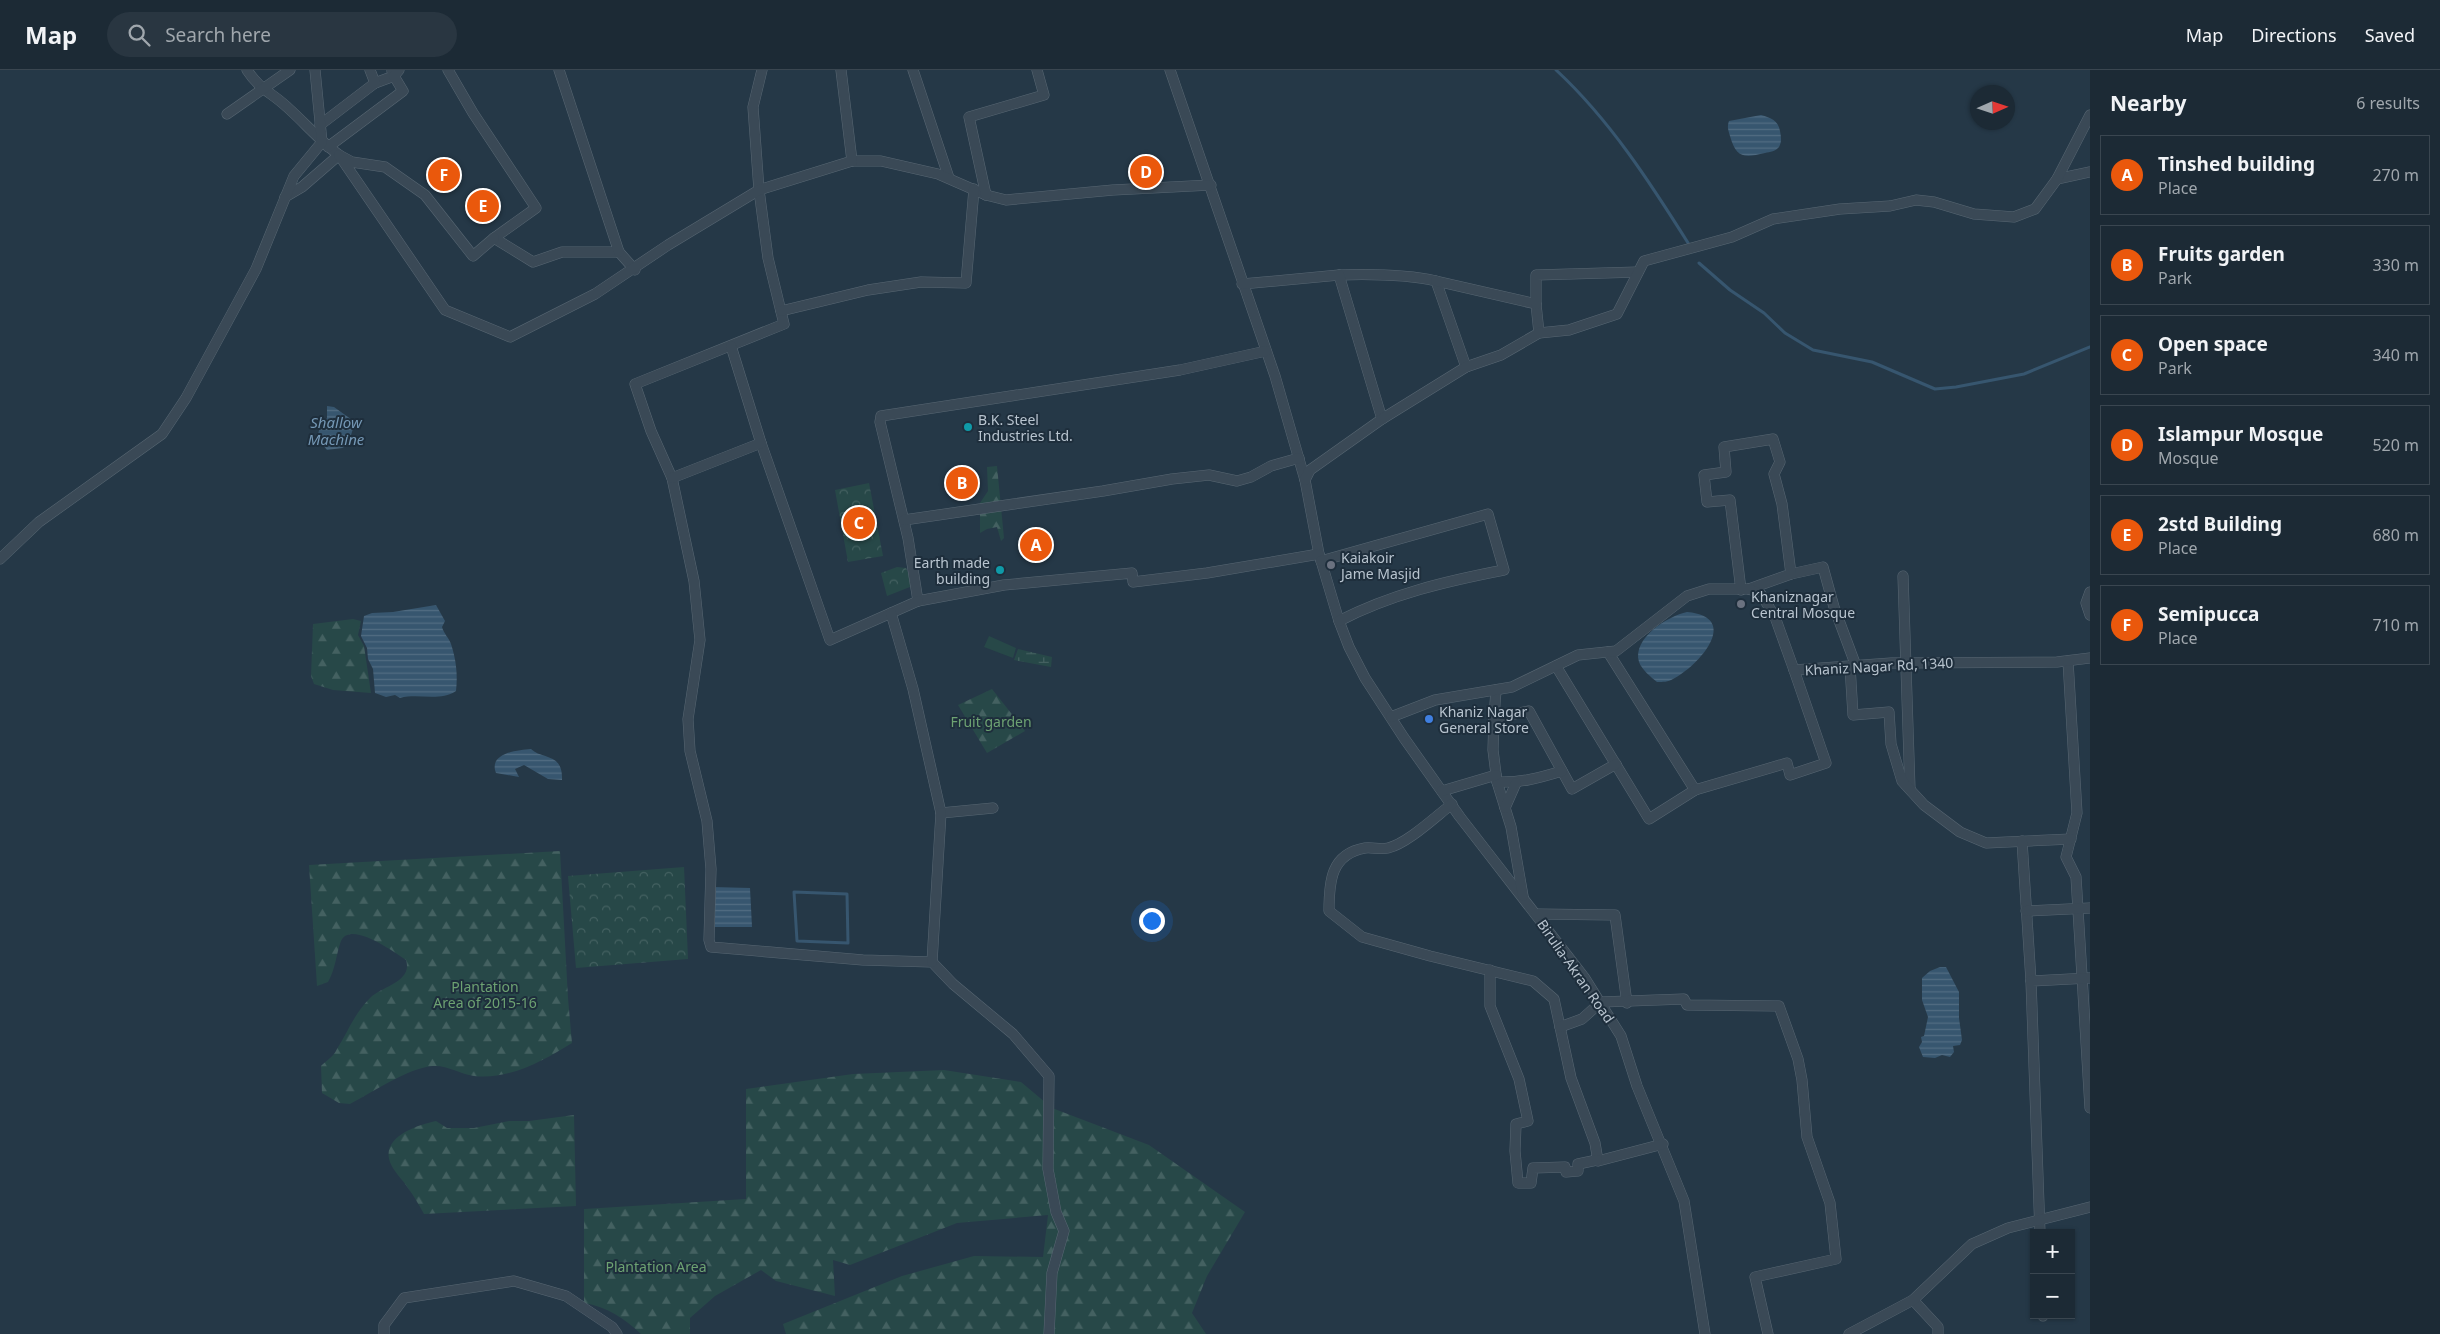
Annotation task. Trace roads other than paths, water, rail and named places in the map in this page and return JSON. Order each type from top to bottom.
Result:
[{"type":"street","points":[[247,70],[257,85],[287,106],[325,145],[339,156],[352,162],[386,167],[425,195],[473,256],[494,238],[536,208],[473,113],[448,70]]},
{"type":"street","points":[[227,114],[290,70]]},
{"type":"street","points":[[315,70],[320,125],[325,145]]},
{"type":"street","points":[[370,70],[375,83]]},
{"type":"street","points":[[559,70],[619,252],[635,270]]},
{"type":"street","points":[[762,70],[753,107],[759,190],[768,258],[784,324],[636,384],[651,431],[672,478],[694,581],[700,640],[688,719],[690,751],[707,821],[711,869],[709,940],[712,947],[863,960],[932,962],[953,984],[1013,1034],[1050,1076],[1048,1169],[1056,1212],[1064,1231],[1063,1242],[1052,1273],[1049,1334]]},
{"type":"street","points":[[841,70],[852,161]]},
{"type":"street","points":[[913,70],[948,178]]},
{"type":"street","points":[[986,195],[969,117],[1044,95],[1036,70]]},
{"type":"street","name":"Birulia-Akran Road","points":[[1170,70],[1211,185],[1299,458],[1320,558],[1339,621],[1365,678],[1391,717],[1442,791],[1601,1002],[1621,1036],[1637,1086],[1663,1144],[1684,1201],[1706,1334]]},
{"type":"street","points":[[0,559],[39,522],[162,434],[186,398],[256,270],[294,176],[325,145],[403,91],[395,72],[375,83],[320,125]]},
{"type":"street","points":[[1305,480],[1310,470],[1382,419],[1466,367],[1501,354],[1539,333],[1569,330],[1617,314],[1644,261],[1732,237],[1773,219],[1840,208],[1890,206],[1916,200],[1974,214],[2014,217],[2035,209],[2057,179],[2090,115]]},
{"type":"street","points":[[285,197],[302,187],[339,156]]},
{"type":"street","points":[[339,156],[445,310],[510,337],[595,294],[759,190],[852,161],[881,161],[948,178],[986,195],[1006,200],[1113,190],[1211,185]]},
{"type":"street","points":[[2057,179],[2090,172]]},
{"type":"street","points":[[781,311],[868,290],[921,282],[966,282],[974,189]]},
{"type":"street","points":[[494,238],[533,262],[562,252],[619,252]]},
{"type":"street","points":[[1539,333],[1536,275],[1638,272]]},
{"type":"street","points":[[1242,284],[1338,275],[1371,274],[1422,278],[1536,304]]},
{"type":"street","points":[[1338,275],[1382,419]]},
{"type":"street","points":[[1436,282],[1466,367]]},
{"type":"street","points":[[731,346],[762,443],[830,640],[918,601],[1004,585],[1132,573],[1133,582],[1320,558],[1488,514],[1504,570],[1440,583],[1402,594],[1362,609],[1339,621]]},
{"type":"street","points":[[918,601],[904,520],[880,422],[881,416],[1180,370],[1266,351]]},
{"type":"street","points":[[1745,590],[1730,500],[1707,502],[1704,475],[1726,472],[1724,447],[1773,439],[1780,462],[1774,474],[1782,504],[1790,574]]},
{"type":"street","points":[[672,478],[762,443]]},
{"type":"street","points":[[904,520],[1172,479],[1209,475],[1237,481],[1251,478],[1271,466],[1299,458]]},
{"type":"street","points":[[1391,717],[1435,700],[1496,690],[1530,680],[1578,655],[1616,651],[1640,634],[1669,608],[1687,596],[1709,589],[1745,590],[1790,574],[1823,567],[1853,666],[1853,715],[1889,712],[1891,744],[1902,781],[1924,805],[1960,832],[1986,842],[2071,839]]},
{"type":"street","points":[[1903,576],[1910,789]]},
{"type":"street","name":"Khaniz Nagar Rd, 1340","points":[[1745,590],[1761,594],[1776,616],[1794,670],[1906,664],[2068,661],[2090,658]]},
{"type":"street","points":[[2090,592],[2086,603],[2090,615]]},
{"type":"street","points":[[891,613],[913,689],[941,813],[932,962]]},
{"type":"street","points":[[1608,652],[1695,790]]},
{"type":"street","points":[[2068,661],[2077,813],[2066,857],[2076,877],[2087,979],[2090,1108]]},
{"type":"street","points":[[1556,666],[1649,820],[1695,790],[1787,763],[1790,774],[1826,763],[1794,670]]},
{"type":"street","points":[[1496,690],[1493,750],[1497,778],[1511,827],[1522,892],[1526,902]]},
{"type":"street","points":[[1494,718],[1529,711],[1572,789],[1616,764]]},
{"type":"street","points":[[1442,791],[1497,778],[1516,783],[1537,779],[1562,770]]},
{"type":"street","points":[[1505,808],[1516,783]]},
{"type":"street","points":[[1452,804],[1405,840],[1387,849],[1368,847],[1352,850],[1336,864],[1329,885],[1329,910],[1362,936],[1430,956],[1533,981],[1554,999],[1571,1078],[1595,1143],[1597,1160]]},
{"type":"street","points":[[941,813],[993,808]]},
{"type":"street","points":[[2022,841],[2031,981],[2040,1229]]},
{"type":"street","points":[[2026,911],[2090,908]]},
{"type":"street","points":[[1536,914],[1615,914],[1627,1003]]},
{"type":"street","points":[[1490,970],[1490,1006],[1520,1079],[1528,1121],[1516,1124],[1515,1151],[1518,1183],[1531,1183],[1533,1168],[1565,1167],[1566,1172],[1578,1171],[1578,1164],[1663,1144]]},
{"type":"street","points":[[2031,981],[2087,979]]},
{"type":"street","points":[[1560,1027],[1582,1019],[1601,1002],[1627,1003],[1684,999],[1686,1004],[1779,1006],[1798,1058],[1807,1137],[1830,1203],[1836,1259],[1755,1277],[1768,1334]]},
{"type":"street","points":[[1848,1334],[1913,1300],[1972,1244],[2008,1228],[2090,1207]]},
{"type":"street","points":[[384,1334],[384,1324],[404,1298],[514,1281],[566,1296],[612,1327],[617,1334]]},
{"type":"street","points":[[1913,1300],[1938,1326],[1938,1334]]},
{"type":"water","points":[[1761,115],[1771,118],[1778,124],[1781,135],[1780,145],[1771,152],[1752,156],[1742,155],[1735,149],[1732,143],[1728,128],[1729,121]]},
{"type":"water","name":"Shallow Machine","points":[[327,406],[334,407],[355,422],[348,445],[342,448],[327,450],[318,434],[320,427],[327,418]]},
{"type":"water","points":[[436,605],[445,621],[442,627],[454,655],[457,673],[456,691],[436,697],[414,696],[400,698],[395,695],[386,697],[375,693],[373,669],[368,659],[367,648],[361,636],[364,616],[372,613],[393,612]]},
{"type":"water","points":[[1687,612],[1703,616],[1712,623],[1714,632],[1710,642],[1694,664],[1683,673],[1669,681],[1657,682],[1640,665],[1638,653],[1641,645],[1646,637],[1662,623]]},
{"type":"water","points":[[531,749],[556,761],[561,771],[562,780],[548,779],[524,765],[515,769],[519,777],[496,773],[496,761],[500,757],[519,750]]},
{"type":"water","points":[[712,887],[750,888],[752,927],[711,927]]},
{"type":"water","points":[[1946,967],[1959,992],[1959,1018],[1962,1040],[1960,1045],[1953,1046],[1954,1052],[1950,1057],[1942,1055],[1935,1058],[1923,1057],[1919,1047],[1922,1042],[1921,1037],[1924,1036],[1928,1017],[1922,1000],[1922,978],[1930,971]]},
{"type":"waterway","points":[[1556,70],[1576,89],[1612,131],[1645,176],[1690,246]]},
{"type":"waterway","points":[[1699,263],[1730,290],[1764,313],[1785,333],[1813,350],[1872,362],[1935,389],[1956,387],[2024,374],[2090,347]]},
{"type":"waterway","points":[[794,892],[847,894],[848,943],[797,941],[794,892]]},
{"type":"place","name":"Islampur Mosque","points":[[1146,172]]},
{"type":"place","name":"Semipucca","points":[[444,175]]},
{"type":"place","name":"2std Building","points":[[483,206]]},
{"type":"place","name":"B.K. Steel Industries Ltd.","points":[[968,427]]},
{"type":"place","name":"Fruits garden","points":[[962,483]]},
{"type":"place","name":"Open space","points":[[859,523]]},
{"type":"place","name":"Tinshed building","points":[[1036,545]]},
{"type":"place","name":"Kaiakoir Jame Masjid","points":[[1331,565]]},
{"type":"place","name":"Earth made building","points":[[1000,570]]},
{"type":"place","name":"Khaniznagar Central Mosque","points":[[1741,604]]},
{"type":"place","name":"Khaniz Nagar General Store","points":[[1429,719]]},
{"type":"park label","name":"Fruit garden","points":[[991,721]]},
{"type":"park label","name":"Plantation Area of 2015-16","points":[[485,994]]},
{"type":"park label","name":"Plantation Area","points":[[656,1266]]}]
